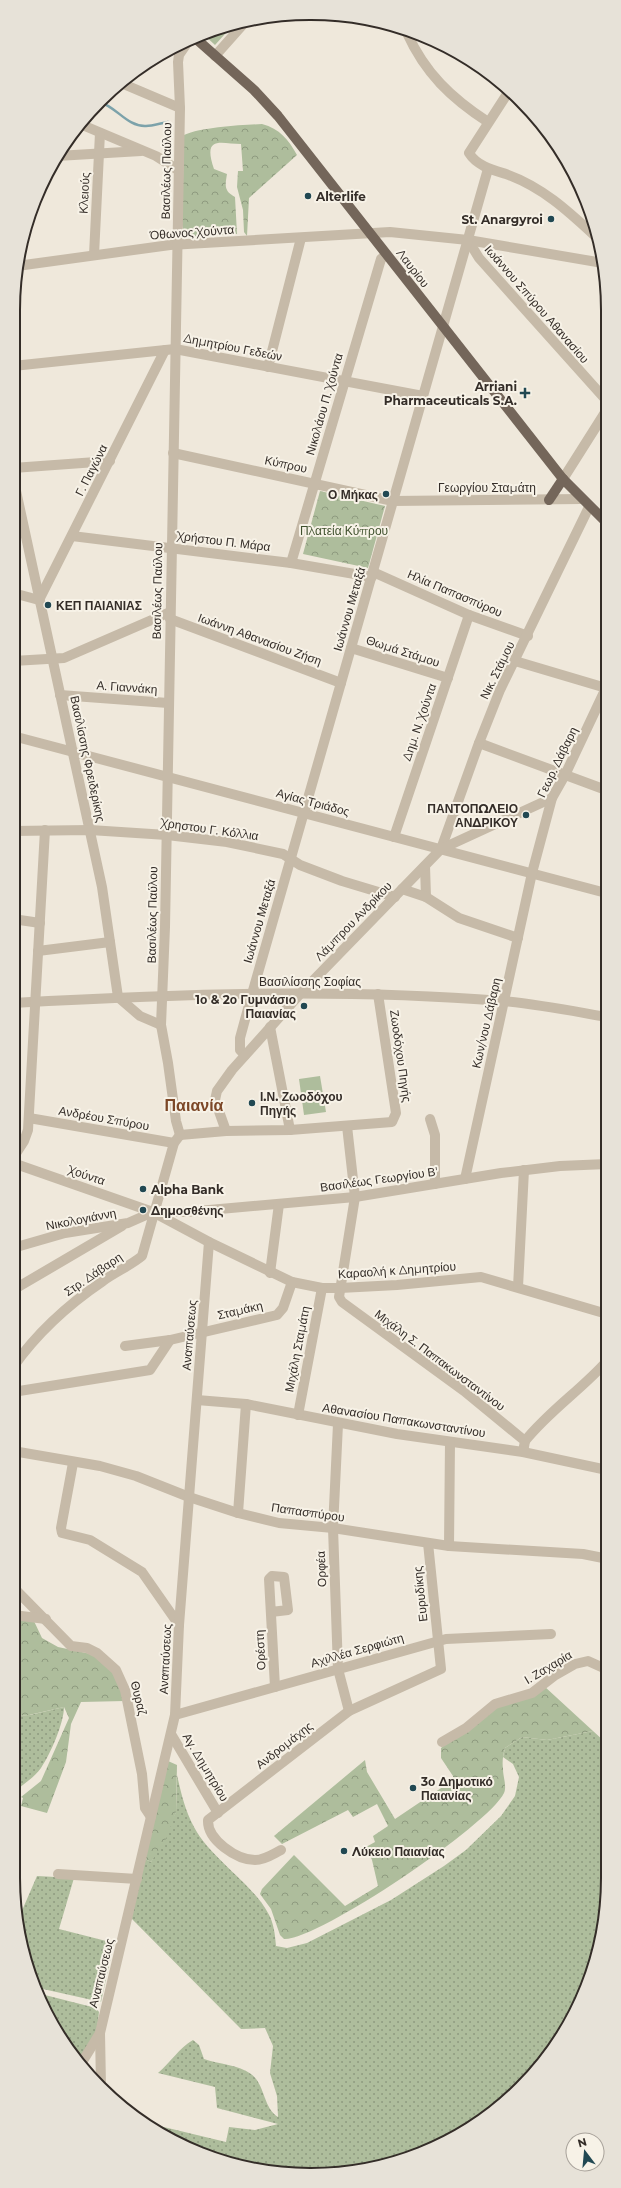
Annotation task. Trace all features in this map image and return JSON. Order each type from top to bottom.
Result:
[{"type":"main road","name":"Λαυρίου","points":[[199,42],[274,111],[562,479],[601,518]]},
{"type":"main road","points":[[549,500],[562,479]]},
{"type":"street","points":[[215,56],[239,29]]},
{"type":"street","points":[[409,37],[424,63],[448,94],[488,122]]},
{"type":"street","name":"Βασιλέως Παύλου","points":[[177,1139],[168,1063],[161,1025],[167,835],[173,453],[170,350],[178,245],[180,108],[179,55],[183,50]]},
{"type":"street","points":[[127,86],[180,108]]},
{"type":"street","points":[[506,96],[469,153],[488,169],[506,174],[542,191],[590,232]]},
{"type":"street","points":[[86,127],[171,164],[178,170]]},
{"type":"street","name":"Κλειούς","points":[[94,256],[100,133]]},
{"type":"street","points":[[65,156],[143,151]]},
{"type":"street","name":"Ιωάννου Μεταξά","points":[[245,1055],[240,1050],[240,1038],[252,994],[488,169]]},
{"type":"street","name":"Όθωνος Χούντα","points":[[24,265],[178,245],[390,232],[468,240],[597,262]]},
{"type":"street","points":[[268,366],[301,238]]},
{"type":"street","name":"Ιωάννου Σπύρου Αθανασίου","points":[[468,240],[479,258],[601,394]]},
{"type":"street","name":"Νικολάου Π. Χούντα","points":[[291,563],[380,259],[386,255]]},
{"type":"street","name":"Δημητρίου Γεδεών","points":[[20,365],[170,350],[268,366],[423,396]]},
{"type":"street","name":"Γ. Παγώνα","points":[[39,600],[110,461],[170,350]]},
{"type":"street","points":[[562,479],[601,418]]},
{"type":"street","name":"Κύπρου","points":[[173,453],[393,501]]},
{"type":"street","points":[[20,467],[110,461]]},
{"type":"street","name":"Γεωργίου Σταμάτη","points":[[393,501],[581,499]]},
{"type":"street","name":"Νικ. Στάμου","points":[[441,849],[479,743],[515,661],[589,507]]},
{"type":"street","name":"Βασιλίσσης Φρειδερίκης","points":[[20,511],[102,887],[118,997]]},
{"type":"street","name":"Χρήστου Π. Μάρα","points":[[72,536],[372,574]]},
{"type":"street","name":"Ηλία Παπασπύρου","points":[[372,574],[469,615],[528,636]]},
{"type":"street","points":[[20,595],[39,600]]},
{"type":"street","name":"Δημ. Ν. Χούντα","points":[[394,837],[469,615]]},
{"type":"street","points":[[20,660],[53,660],[64,658],[170,616]]},
{"type":"street","name":"Ιωάννη Αθανασίου Ζήση","points":[[170,616],[341,683]]},
{"type":"street","name":"Θωμά Στάμου","points":[[351,648],[448,678]]},
{"type":"street","points":[[515,661],[601,687]]},
{"type":"street","name":"Α. Γιαννάκη","points":[[60,695],[168,703]]},
{"type":"street","name":"Γεωρ. Δάβαρη","points":[[532,873],[552,798],[565,775],[601,699]]},
{"type":"street","name":"Αγίας Τριάδος","points":[[20,738],[601,891]]},
{"type":"street","points":[[479,743],[601,788]]},
{"type":"street","name":"Λάμπρου Ανδρίκου","points":[[226,1131],[215,1100],[217,1091],[245,1055],[301,993],[441,849],[552,798]]},
{"type":"street","points":[[20,1147],[24,1141],[29,1118],[45,830]]},
{"type":"street","name":"Χρηστου Γ. Κόλλια","points":[[20,831],[90,830],[167,835],[258,848],[283,854],[300,865],[342,881],[395,897]]},
{"type":"street","points":[[425,866],[426,897]]},
{"type":"street","name":"Κων/νου Δάβαρη","points":[[465,1178],[532,873]]},
{"type":"street","points":[[402,889],[426,897],[459,918],[518,938]]},
{"type":"street","points":[[20,920],[40,924]]},
{"type":"street","points":[[38,951],[110,942]]},
{"type":"street","name":"Βασιλίσσης Σοφίας","points":[[20,1003],[162,995],[301,993],[378,994],[504,1001],[601,1016]]},
{"type":"street","name":"Ζωοδόχου Πηγής","points":[[378,994],[396,1114],[392,1122]]},
{"type":"street","points":[[118,997],[140,1016],[148,1021],[161,1025]]},
{"type":"street","points":[[270,1027],[290,1130]]},
{"type":"street","name":"Ανδρέου Σπύρου","points":[[29,1118],[177,1139],[226,1131],[290,1130],[392,1122]]},
{"type":"street","points":[[430,1119],[435,1136],[435,1184]]},
{"type":"street","points":[[340,1288],[355,1197],[347,1126]]},
{"type":"street","name":"Στρ. Δάβαρη","points":[[20,1357],[74,1301],[142,1256],[153,1212],[177,1139]]},
{"type":"street","name":"Βασιλέως Γεωργίου Β'","points":[[153,1212],[188,1212],[355,1197],[465,1178],[524,1170],[601,1164]]},
{"type":"street","name":"Χούντα","points":[[20,1165],[153,1212]]},
{"type":"street","points":[[518,1287],[524,1170]]},
{"type":"street","points":[[270,1273],[279,1204]]},
{"type":"street","name":"Νικολογιάννη","points":[[20,1246],[65,1233],[128,1223],[153,1212]]},
{"type":"street","name":"Καραολή κ Δημητρίου","points":[[153,1212],[270,1273],[292,1282],[322,1288],[340,1288],[397,1285],[481,1277],[601,1312]]},
{"type":"street","points":[[20,1286],[128,1223]]},
{"type":"street","name":"Αναπαύσεως","points":[[84,2059],[100,2033],[175,1715],[179,1625],[209,1242]]},
{"type":"street","name":"Σταμάκη","points":[[125,1346],[170,1340],[280,1313],[292,1282]]},
{"type":"street","name":"Μιχάλη Σταμάτη","points":[[298,1415],[322,1288]]},
{"type":"street","name":"Μιχάλη Σ. Παπακωνσταντίνου","points":[[340,1288],[339,1297],[342,1302],[464,1391],[525,1441]]},
{"type":"street","points":[[20,1391],[150,1370],[170,1340]]},
{"type":"street","points":[[523,1452],[525,1441],[545,1418],[585,1385],[601,1368]]},
{"type":"street","name":"Αθανασίου Παπακωνσταντίνου","points":[[197,1400],[246,1404],[338,1424],[523,1452],[601,1469]]},
{"type":"street","points":[[238,1513],[246,1404]]},
{"type":"street","name":"Ορφέα","points":[[338,1424],[333,1528],[338,1669],[349,1711]]},
{"type":"street","points":[[449,1546],[450,1442]]},
{"type":"street","name":"Παπασπύρου","points":[[20,1452],[100,1466],[136,1476],[189,1497],[238,1513],[279,1523],[333,1528],[449,1546],[582,1554],[601,1558]]},
{"type":"street","points":[[73,1462],[61,1528],[62,1533],[90,1540],[142,1572],[179,1625]]},
{"type":"street","name":"Ευρυδίκης","points":[[428,1543],[439,1641]]},
{"type":"street","name":"Θυραζ","points":[[20,1594],[71,1646],[87,1648],[106,1660],[121,1678],[125,1690],[142,1774],[145,1808],[151,1817]]},
{"type":"street","name":"Ορέστη","points":[[271,1612],[275,1687]]},
{"type":"street","points":[[20,1616],[46,1619]]},
{"type":"street","name":"Αχιλλέα Σερφιώτη","points":[[175,1715],[446,1639],[550,1634]]},
{"type":"street","name":"Ανδρομάχης","points":[[281,1850],[266,1858],[256,1860],[237,1856],[209,1830],[208,1820],[349,1711],[441,1669],[439,1641]]},
{"type":"street","name":"Ι. Ζαχαρία","points":[[442,1742],[466,1728],[495,1704],[532,1693],[554,1676],[575,1664],[588,1662],[601,1667]]},
{"type":"street","name":"Αγ. Δημητρίου","points":[[171,1734],[218,1812]]},
{"type":"street","points":[[58,1874],[137,1879]]},
{"type":"street","points":[[100,2033],[100,2078]]},
{"type":"green space","points":[[226,32],[215,45],[208,39]]},
{"type":"green space","points":[[262,124],[283,135],[297,155],[249,198],[247,236],[244,232],[243,210],[237,187],[238,171],[243,171],[241,144],[216,143],[210,150],[211,158],[214,169],[227,174],[226,188],[229,193],[235,197],[237,234],[185,237],[182,225],[184,135],[211,128]]},
{"type":"green space","name":"Πλατεία Κύπρου","points":[[320,491],[385,506],[368,568],[303,554]]},
{"type":"green space","points":[[320,1076],[326,1112],[304,1115],[299,1079]]},
{"type":"green space","points":[[20,1618],[33,1619],[42,1638],[58,1647],[91,1654],[111,1668],[125,1701],[81,1702],[71,1724],[66,1762],[47,1813],[21,1806],[23,1798],[21,1797],[41,1781],[69,1718],[64,1707],[20,1716]]},
{"type":"green space","points":[[544,1686],[593,1731],[547,1740],[522,1737],[505,1748],[503,1756],[505,1784],[504,1793],[492,1809],[468,1830],[401,1879],[330,1922],[302,1935],[284,1939],[280,1935],[271,1909],[260,1894],[262,1889],[294,1855],[345,1906],[378,1886],[372,1860],[366,1847],[375,1842],[373,1836],[388,1826],[377,1804],[353,1817],[348,1810],[282,1844],[274,1836],[365,1760],[367,1772],[395,1819],[453,1780],[453,1776],[441,1758],[441,1748],[489,1709]]},
{"type":"green space","points":[[64,1707],[59,1730],[45,1762],[35,1775],[20,1787],[20,1716],[30,1715]]},
{"type":"green space","points":[[593,1731],[601,1738],[601,1878],[599,1915],[586,1971],[571,2006],[552,2039],[516,2083],[472,2119],[439,2138],[404,2153],[348,2166],[310,2168],[273,2166],[235,2158],[199,2146],[161,2126],[226,2142],[229,2127],[255,2130],[278,2124],[217,2108],[215,2087],[158,2073],[183,2047],[193,2040],[199,2045],[204,2059],[241,2069],[256,2078],[269,2108],[278,2117],[277,2096],[270,2073],[273,2046],[265,2028],[241,2029],[131,1918],[145,1859],[151,1862],[176,1812],[177,1775],[188,1814],[201,1839],[261,1902],[272,1921],[276,1946],[287,1948],[307,1943],[391,1900],[466,1850],[501,1816],[515,1796],[519,1777],[513,1764],[503,1757],[505,1748],[522,1737],[547,1740]]},
{"type":"green space","points":[[168,1761],[177,1765],[176,1812],[166,1839],[151,1862],[145,1859]]},
{"type":"green space","points":[[37,1876],[74,1878],[59,1929],[114,1943],[101,2002],[42,1989],[30,1953],[22,1911]]},
{"type":"green space","points":[[45,1995],[96,2008],[99,2012],[97,2030],[82,2057],[59,2023]]},
{"type":"waterway","points":[[106,104],[127,120],[139,125],[149,126],[168,122]]},
{"type":"place","name":"Alterlife","points":[[308,196]]},
{"type":"place","name":"St. Anargyroi","points":[[551,219]]},
{"type":"place","name":"Arriani Pharmaceuticals S.A.","points":[[525,393]]},
{"type":"place","name":"Ο Μήκας","points":[[386,494]]},
{"type":"place","name":"ΚΕΠ ΠΑΙΑΝΙΑΣ","points":[[48,605]]},
{"type":"place","name":"ΠΑΝΤΟΠΩΛΕΙΟ ΑΝΔΡΙΚΟΥ","points":[[526,815]]},
{"type":"place","name":"1ο & 2ο Γυμνάσιο Παιανίας","points":[[304,1006]]},
{"type":"place","name":"Ι.Ν. Ζωοδόχου Πηγής","points":[[252,1103]]},
{"type":"place","name":"Alpha Bank","points":[[143,1189]]},
{"type":"place","name":"Δημοσθένης","points":[[143,1210]]},
{"type":"place","name":"3ο Δημοτικό Παιανίας","points":[[413,1788]]},
{"type":"place","name":"Λύκειο Παιανίας","points":[[344,1851]]},
{"type":"district","name":"Παιανία","points":[[194,1105]]}]
